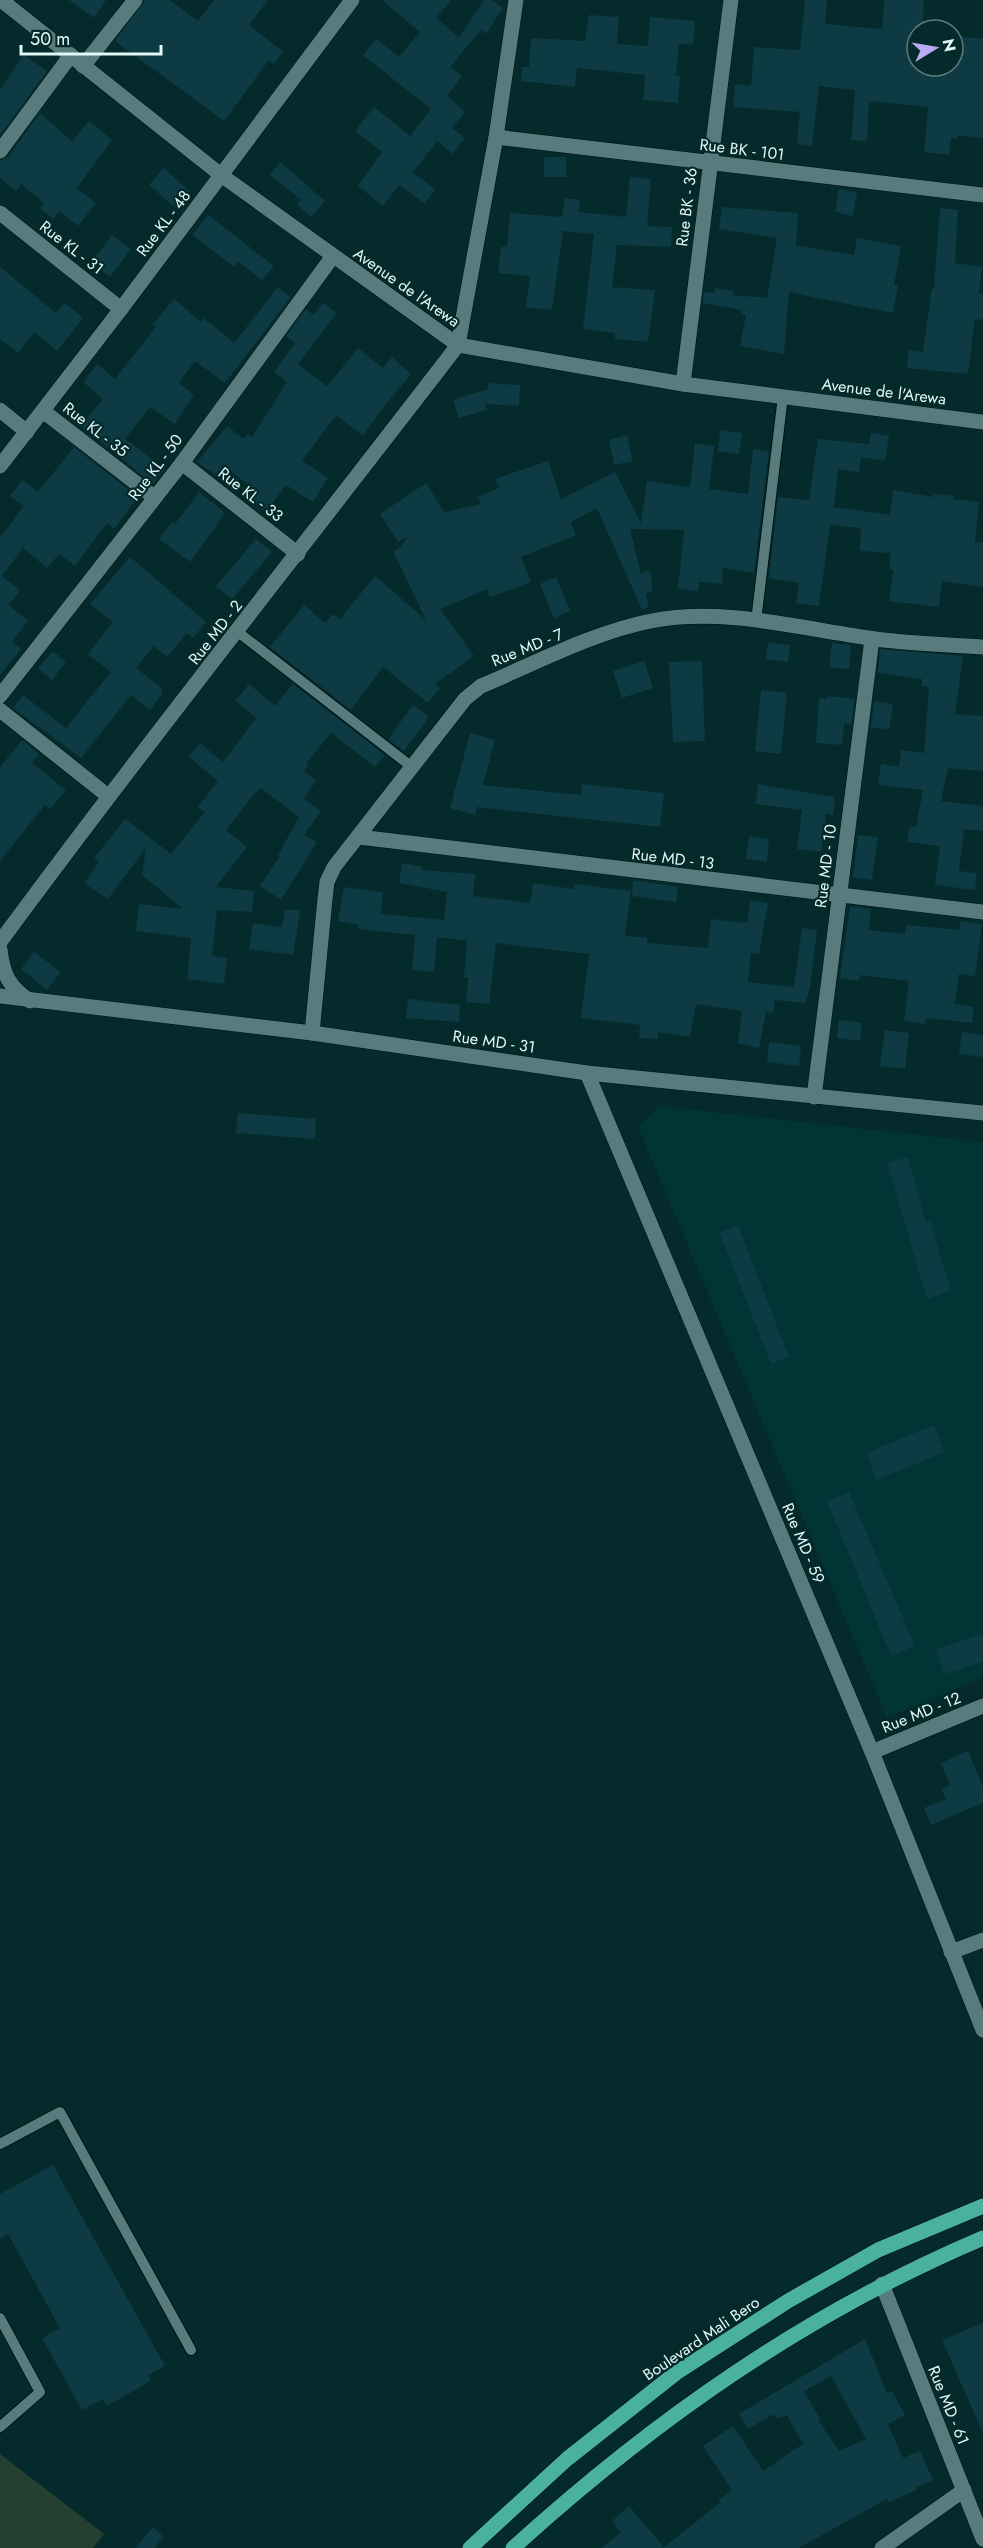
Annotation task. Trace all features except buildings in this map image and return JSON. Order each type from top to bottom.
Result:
[{"type":"main road","name":"Boulevard Mali Bero","points":[[470,2548],[567,2459],[676,2373],[788,2301],[878,2250],[983,2206]]},
{"type":"main road","points":[[513,2548],[586,2481],[697,2397],[793,2335],[882,2284],[983,2238]]},
{"type":"street","name":"Avenue de l'Arewa","points":[[1,0],[221,175],[458,345],[683,384],[983,422]]},
{"type":"street","points":[[83,66],[135,0]]},
{"type":"street","name":"Rue KL - 48","points":[[0,466],[121,309],[352,0]]},
{"type":"street","points":[[458,345],[496,137],[516,0]]},
{"type":"street","name":"Rue BK - 36","points":[[683,384],[731,0]]},
{"type":"street","points":[[0,151],[71,55]]},
{"type":"street","name":"Rue BK - 101","points":[[496,137],[983,195]]},
{"type":"street","name":"Rue KL - 31","points":[[0,213],[121,309]]},
{"type":"street","name":"Rue KL - 50","points":[[0,696],[182,463],[333,256]]},
{"type":"street","name":"Rue MD - 2","points":[[0,942],[108,796],[238,632],[458,345]]},
{"type":"street","points":[[0,410],[27,432]]},
{"type":"street","name":"Rue KL - 35","points":[[43,411],[154,498]]},
{"type":"street","name":"Rue KL - 33","points":[[182,463],[298,554]]},
{"type":"street","name":"Rue MD - 7","points":[[312,1033],[327,882],[334,867],[465,699],[481,686],[614,631],[652,621],[700,617],[756,621],[872,639],[983,647]]},
{"type":"street","name":"Rue MD - 10","points":[[814,1097],[872,639]]},
{"type":"street","points":[[0,710],[108,796]]},
{"type":"street","name":"Rue MD - 13","points":[[359,837],[840,897],[983,912]]},
{"type":"street","points":[[0,949],[6,979],[15,991],[30,1001]]},
{"type":"street","name":"Rue MD - 31","points":[[0,996],[312,1033],[587,1073],[983,1113]]},
{"type":"street","name":"Rue MD - 59","points":[[587,1073],[872,1752],[983,2030]]},
{"type":"street","name":"Rue MD - 12","points":[[872,1752],[983,1706]]},
{"type":"street","points":[[951,1952],[983,1940]]},
{"type":"street","name":"Rue MD - 61","points":[[882,2284],[983,2540]]},
{"type":"street","points":[[882,2548],[964,2490]]},
{"type":"lane","points":[[756,621],[783,396]]},
{"type":"lane","points":[[238,632],[412,767]]},
{"type":"lane","points":[[0,2144],[60,2112],[191,2350]]},
{"type":"lane","points":[[0,2318],[40,2392],[0,2427]]},
{"type":"shaded area","points":[[659,1106],[983,1142],[983,1677],[887,1718],[638,1127]]},
{"type":"green space","points":[[0,2454],[104,2534],[93,2548],[0,2548]]}]
